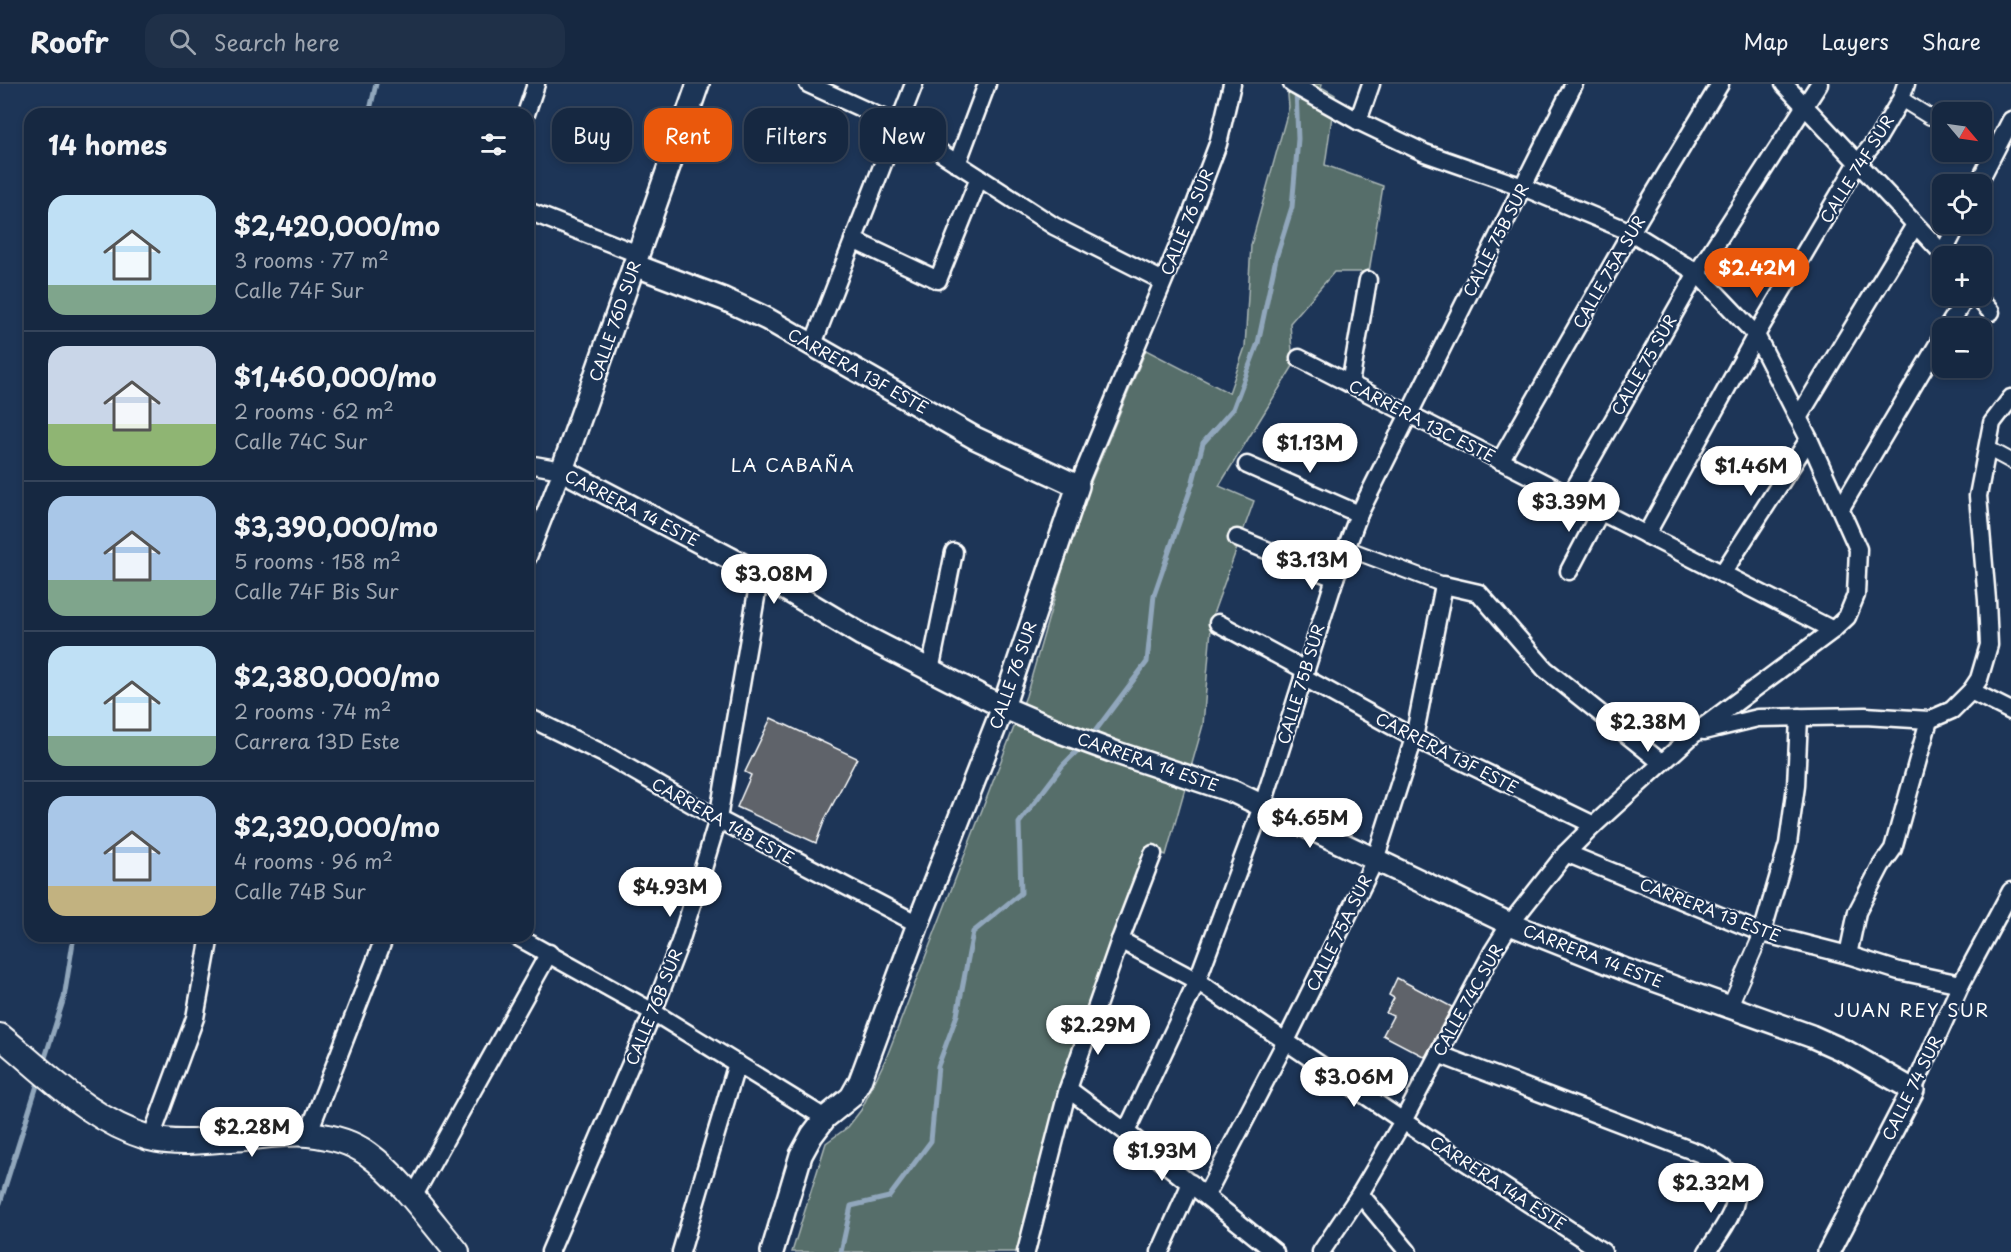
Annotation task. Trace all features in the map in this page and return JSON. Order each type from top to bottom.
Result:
[{"type":"main road","points":[[0,1036],[74,1099],[107,1120],[151,1138],[198,1142],[308,1134],[334,1138],[368,1154],[392,1175],[457,1252]]},
{"type":"street","points":[[528,108],[536,84]]},
{"type":"street","name":"CALLE 76D SUR","points":[[534,542],[562,470],[698,84]]},
{"type":"street","points":[[808,84],[861,108]]},
{"type":"street","points":[[905,108],[914,84]]},
{"type":"street","points":[[957,164],[987,84]]},
{"type":"street","name":"CALLE 76 SUR","points":[[772,1252],[801,1155],[825,1118],[851,1096],[860,1081],[918,924],[1003,707],[1077,486],[1191,215],[1218,144],[1232,84]]},
{"type":"street","points":[[1292,84],[1358,122],[1425,153],[1523,187],[1631,232],[1697,273],[1756,335],[1841,508]]},
{"type":"street","points":[[1358,122],[1371,84]]},
{"type":"street","name":"CALLE 75B SUR","points":[[1126,1132],[1197,981],[1263,804],[1335,578],[1359,514],[1574,84]]},
{"type":"street","name":"CALLE 75A SUR","points":[[1500,461],[1631,232],[1720,84]]},
{"type":"street","points":[[1784,84],[1935,246]]},
{"type":"street","name":"CALLE 75 SUR","points":[[1570,496],[1697,273],[1819,84]]},
{"type":"street","points":[[1904,91],[1930,117]]},
{"type":"street","name":"CALLE 74F SUR","points":[[1646,535],[1756,335],[1857,164],[1878,138],[1904,91]]},
{"type":"street","points":[[1983,174],[2011,120]]},
{"type":"street","points":[[946,157],[1054,226],[1163,281]]},
{"type":"street","points":[[813,345],[884,162]]},
{"type":"street","points":[[853,240],[938,280],[980,178]]},
{"type":"street","points":[[534,214],[636,260]]},
{"type":"street","points":[[1798,418],[1915,225]]},
{"type":"street","name":"CARRERA 13F ESTE","points":[[636,260],[724,299],[813,345],[975,438],[1077,486]]},
{"type":"street","points":[[1350,384],[1368,280]]},
{"type":"street","points":[[1985,306],[1991,312]]},
{"type":"street","points":[[1841,508],[1932,354]]},
{"type":"street","name":"CARRERA 13C ESTE","points":[[1299,358],[1833,630]]},
{"type":"street","points":[[1695,733],[1758,718],[1865,716],[1929,720],[1952,710],[1971,691],[1979,678],[1989,645],[1978,496],[1992,423],[2011,398]]},
{"type":"street","points":[[1722,574],[1809,439]]},
{"type":"street","points":[[1987,448],[2011,461]]},
{"type":"street","name":"CARRERA 14 ESTE","points":[[534,465],[562,470],[760,574],[862,635],[1003,707],[1063,733],[1208,782],[1263,804],[1510,924],[1729,1008],[1811,1036],[1847,1052],[1913,1089]]},
{"type":"street","points":[[1247,465],[1359,514]]},
{"type":"street","name":"CALLE 74C SUR","points":[[1321,1252],[1360,1194],[1403,1121],[1493,951],[1510,924],[1566,853],[1695,733],[1833,630],[1847,617],[1856,595],[1858,549],[1841,508]]},
{"type":"street","points":[[1569,571],[1600,512]]},
{"type":"street","points":[[1237,538],[1335,578]]},
{"type":"street","points":[[1346,549],[1444,585],[1479,593],[1545,669],[1662,763]]},
{"type":"street","points":[[930,671],[954,552]]},
{"type":"street","name":"CALLE 76B SUR","points":[[550,1252],[653,1012],[680,942],[718,819],[760,574]]},
{"type":"street","name":"CALLE 75A SUR","points":[[1206,1195],[1286,1041],[1375,860],[1414,738],[1444,585]]},
{"type":"street","name":"CARRERA 13F ESTE","points":[[1218,623],[1414,738],[1594,825]]},
{"type":"street","points":[[1971,691],[2011,711]]},
{"type":"street","points":[[1729,1008],[1762,933],[1788,844],[1796,786],[1799,717]]},
{"type":"street","name":"CARRERA 14B ESTE","points":[[534,720],[606,755],[718,819],[918,924]]},
{"type":"street","points":[[1848,955],[1857,912],[1881,866],[1893,849],[1929,720]]},
{"type":"street","name":"CARRERA 13 ESTE","points":[[1566,853],[1762,933],[1899,971],[1961,984]]},
{"type":"street","points":[[1026,1252],[1068,1089],[1153,854]]},
{"type":"street","name":"CALLE 74 SUR","points":[[1829,1252],[1913,1089],[1961,984],[2011,891]]},
{"type":"street","name":"CARRERA 14A ESTE","points":[[1120,940],[1197,981],[1403,1121],[1603,1252]]},
{"type":"street","points":[[151,1138],[195,1018],[209,942]]},
{"type":"street","points":[[308,1134],[382,942]]},
{"type":"street","points":[[528,942],[653,1012],[825,1118]]},
{"type":"street","points":[[412,1199],[549,953]]},
{"type":"street","points":[[1438,1054],[1701,1154],[1724,1168],[1735,1181],[1736,1202],[1725,1226],[1707,1252]]},
{"type":"street","points":[[681,1252],[737,1063]]},
{"type":"street","points":[[1068,1089],[1191,1183],[1275,1252]]},
{"type":"street","points":[[1160,1252],[1191,1183]]},
{"type":"street","points":[[1360,1194],[1408,1252]]},
{"type":"green space","points":[[1287,84],[1322,84],[1321,87],[1335,95],[1325,165],[1383,186],[1369,272],[1334,272],[1290,323],[1293,366],[1219,486],[1254,501],[1212,617],[1203,725],[1166,855],[1148,848],[1050,1126],[1017,1252],[792,1252],[826,1143],[848,1127],[861,1110],[887,1056],[1026,696],[1081,506],[1146,350],[1229,393],[1245,347],[1251,245],[1289,107]]},
{"type":"building","points":[[771,718],[857,758],[825,819],[816,843],[737,807],[751,775],[745,772]]},
{"type":"building","points":[[1397,978],[1452,1007],[1425,1057],[1383,1035],[1393,1016],[1386,1013],[1394,998],[1389,995]]},
{"type":"waterway","points":[[370,108],[376,84]]},
{"type":"waterway","points":[[1090,738],[1147,662],[1154,595],[1192,485],[1203,443],[1233,409],[1258,343],[1276,258],[1292,207],[1298,139],[1296,90]]},
{"type":"waterway","points":[[841,1252],[851,1206],[889,1197],[931,1141],[938,1066],[957,1015],[973,932],[1021,893],[1019,823],[1063,765],[1083,745]]},
{"type":"waterway","points":[[43,1064],[64,998],[73,942]]},
{"type":"waterway","points":[[0,1203],[39,1079]]},
{"type":"district","name":"LA CABAÑA","points":[[793,466]]},
{"type":"district","name":"JUAN REY SUR","points":[[1912,1011]]}]
